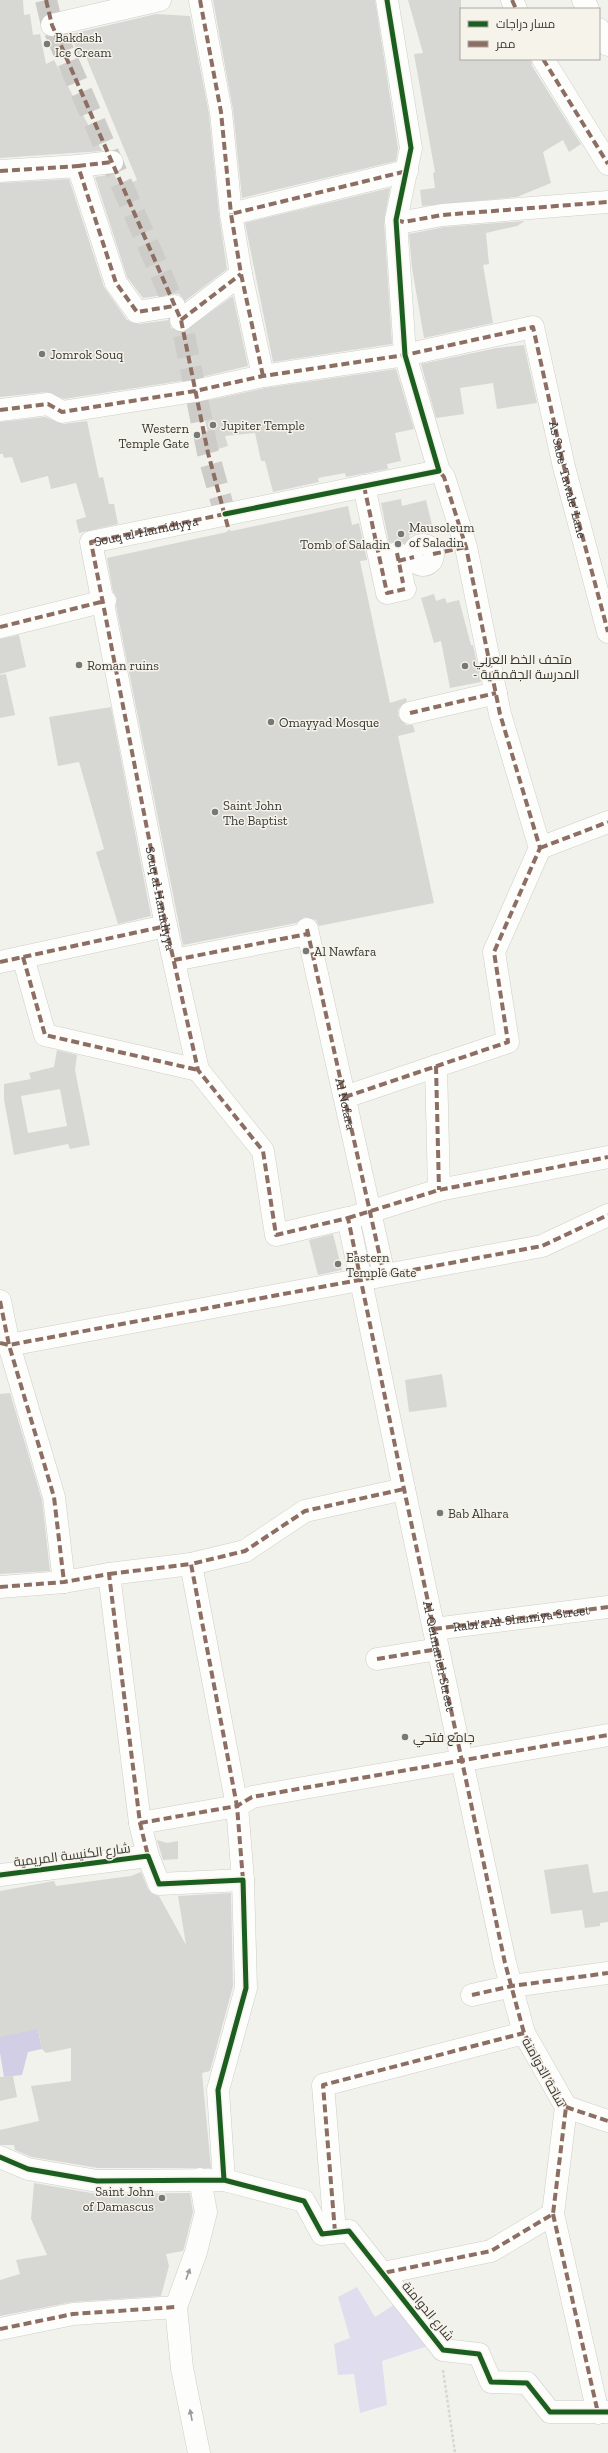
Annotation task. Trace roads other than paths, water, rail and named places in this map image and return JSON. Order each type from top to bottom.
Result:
[{"type":"street","points":[[52,25],[160,0]]},
{"type":"street","points":[[200,0],[216,82],[231,214],[241,274],[264,376]]},
{"type":"street","points":[[345,1097],[508,1042],[494,952],[540,848],[500,714],[466,547],[444,477],[439,471],[405,356],[396,220],[412,148],[387,0]]},
{"type":"street","points":[[600,31],[608,45]]},
{"type":"street","points":[[545,60],[608,164]]},
{"type":"street","points":[[0,171],[78,166],[112,162]]},
{"type":"street","points":[[78,166],[116,283],[138,312],[177,313],[241,274]]},
{"type":"street","points":[[231,214],[407,171]]},
{"type":"street","points":[[396,220],[404,222],[442,215],[608,202]]},
{"type":"street","name":"As Sabe' Tawale' Lane","points":[[405,356],[533,327],[564,467],[608,632]]},
{"type":"street","points":[[0,410],[48,404],[62,412],[195,391],[264,376],[405,356]]},
{"type":"street","points":[[439,471],[364,486],[387,593],[404,586],[410,556],[466,547]]},
{"type":"street","name":"Souq al-Hamidiyya","points":[[348,1218],[276,1235],[263,1151],[198,1070],[166,926],[104,601],[91,542],[227,523],[364,486]]},
{"type":"street","points":[[0,627],[104,601]]},
{"type":"street","points":[[410,713],[496,693]]},
{"type":"street","points":[[540,848],[608,822]]},
{"type":"street","points":[[0,962],[166,926]]},
{"type":"street","name":"Al Nofara","points":[[174,960],[307,931],[318,970],[384,1275]]},
{"type":"street","points":[[23,957],[45,1035],[198,1070]]},
{"type":"street","points":[[436,1066],[439,1190]]},
{"type":"street","points":[[360,1278],[348,1218],[370,1213],[439,1190],[608,1157]]},
{"type":"street","points":[[3,1343],[542,1246],[608,1214]]},
{"type":"street","name":"Al-Qeimarieh Street","points":[[360,1278],[462,1762],[512,1986],[524,2033]]},
{"type":"street","points":[[0,1301],[3,1343],[54,1497],[64,1582]]},
{"type":"street","points":[[0,1587],[64,1582],[108,1574],[191,1564],[245,1551],[305,1511],[404,1489]]},
{"type":"street","points":[[191,1564],[237,1806],[243,1880],[246,1988],[218,2090],[224,2180]]},
{"type":"street","points":[[108,1574],[140,1823],[148,1856],[159,1884],[243,1880]]},
{"type":"street","name":"Rabi'a Al-Shamiya Street","points":[[377,1659],[436,1639],[608,1607]]},
{"type":"street","points":[[140,1823],[237,1806],[252,1797],[462,1762],[608,1735]]},
{"type":"street","name":"شارع الكنيسة المريمية","points":[[0,1875],[148,1856]]},
{"type":"street","points":[[472,1994],[512,1986],[608,1973]]},
{"type":"street","name":"ساحة الدوامنة","points":[[335,2232],[323,2085],[524,2033],[566,2107],[552,2214]]},
{"type":"street","points":[[566,2107],[608,2121]]},
{"type":"street","points":[[0,2157],[28,2169],[97,2180],[224,2180],[304,2200],[322,2234],[349,2231],[383,2273],[491,2251],[552,2214],[603,2412]]},
{"type":"street","points":[[199,2453],[182,2368],[176,2306],[196,2252],[206,2212],[200,2179]]},
{"type":"street","name":"شارع الدوامنة","points":[[383,2273],[443,2350],[479,2354],[491,2382],[527,2383],[550,2412],[603,2412]]},
{"type":"street","points":[[0,2329],[74,2314],[176,2306]]},
{"type":"tunnel","points":[[46,0],[52,25],[181,320],[208,453],[225,514]]},
{"type":"place","name":"Bakdash Ice Cream","points":[[47,44]]},
{"type":"place","name":"Jomrok Souq","points":[[42,354]]},
{"type":"place","name":"Jupiter Temple","points":[[213,425]]},
{"type":"place","name":"Western Temple Gate","points":[[197,435]]},
{"type":"place","name":"Mausoleum of Saladin","points":[[401,534]]},
{"type":"place","name":"Tomb of Saladin","points":[[398,544]]},
{"type":"place","name":"Roman ruins","points":[[79,665]]},
{"type":"place","name":"متحف الخط العربي - المدرسة الجقمقية","points":[[465,666]]},
{"type":"place","name":"Omayyad Mosque","points":[[271,722]]},
{"type":"place","name":"Saint John The Baptist","points":[[215,812]]},
{"type":"place","name":"Al Nawfara","points":[[306,951]]},
{"type":"place","name":"Eastern Temple Gate","points":[[338,1264]]},
{"type":"place","name":"Bab Alhara","points":[[440,1513]]},
{"type":"place","name":"جامع فتحي","points":[[405,1737]]},
{"type":"place","name":"Saint John of Damascus","points":[[162,2198]]}]
